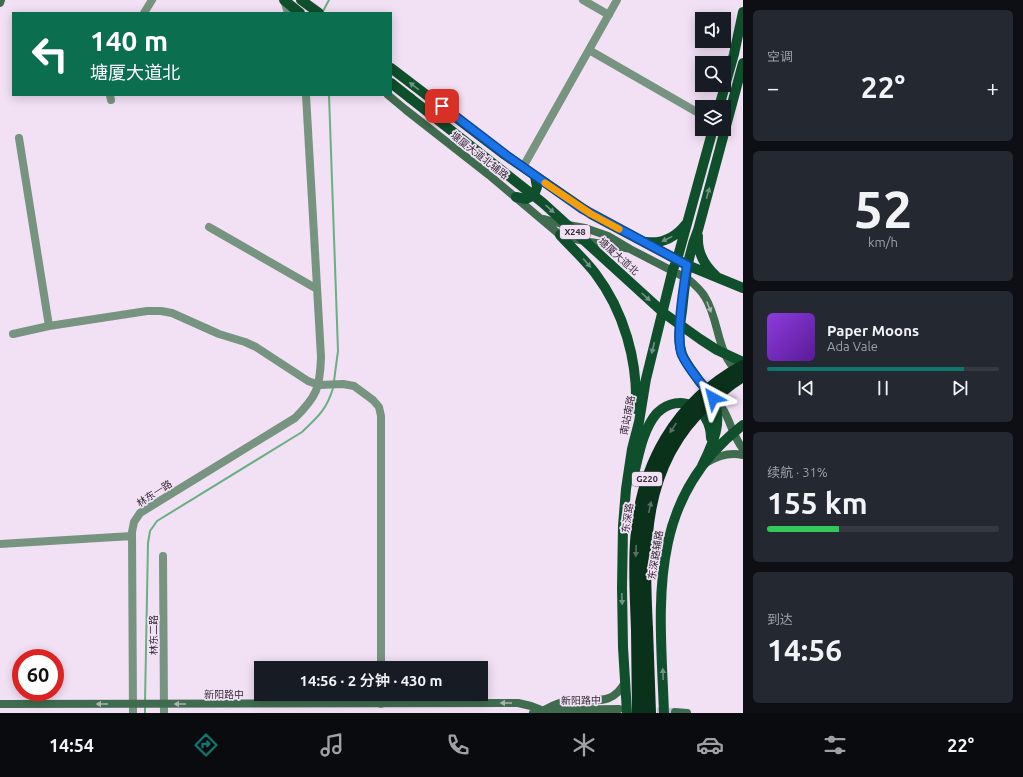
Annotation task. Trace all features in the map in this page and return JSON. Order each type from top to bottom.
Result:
[{"type":"highway","name":"东深路","points":[[650,713],[635,562],[641,502],[654,462],[662,444],[672,429],[693,403],[725,376],[743,366]]},
{"type":"highway","name":"东深路","points":[[638,713],[646,532],[651,502],[661,471],[678,438],[697,414],[726,388],[743,376]]},
{"type":"main road","points":[[284,0],[299,12]]},
{"type":"main road","points":[[301,0],[317,11]]},
{"type":"main road","points":[[721,100],[734,54],[743,12]]},
{"type":"main road","points":[[743,63],[698,230],[687,265],[680,332],[680,346],[682,354],[688,365],[713,398],[721,406],[733,433],[743,449]]},
{"type":"main road","name":"塘厦大道北","points":[[392,69],[522,167],[591,214],[687,265],[743,288]]},
{"type":"main road","name":"塘厦大道北","points":[[392,84],[543,203],[665,314],[706,343],[743,362]]},
{"type":"main road","name":"塘厦大道北辅路","points":[[389,96],[516,197],[560,235],[573,239],[603,243],[630,249]]},
{"type":"main road","name":"南站南路","points":[[623,711],[626,682],[622,588],[623,526],[626,489],[632,449],[672,270],[677,260],[711,136]]},
{"type":"main road","points":[[516,197],[526,199],[534,195],[537,187],[535,176]]},
{"type":"main road","name":"塘厦大道北辅路","points":[[540,217],[552,222],[585,228],[602,233],[685,277],[695,285],[705,297],[713,315],[725,354],[734,369],[743,376]]},
{"type":"main road","points":[[640,240],[651,242],[665,240],[681,230],[688,220]]},
{"type":"main road","points":[[698,230],[698,247],[700,255],[709,270],[719,279]]},
{"type":"main road","points":[[560,235],[580,255],[596,275],[614,302],[623,326],[632,359],[636,389],[636,414],[632,449]]},
{"type":"main road","points":[[702,466],[716,431],[717,412],[713,398]]},
{"type":"main road","points":[[623,526],[632,483],[644,439],[648,427],[658,413],[667,406],[674,404],[687,404],[695,407],[705,415],[710,428],[710,448]]},
{"type":"main road","name":"东深路辅路","points":[[664,713],[661,609],[665,560],[674,520],[679,505],[692,480],[702,466],[733,433],[743,425]]},
{"type":"main road","points":[[702,466],[710,460],[723,455],[743,455]]},
{"type":"main road","points":[[546,712],[565,701],[607,700],[615,696],[626,682]]},
{"type":"main road","name":"新阳路中","points":[[0,704],[518,703],[546,712]]},
{"type":"main road","name":"新阳路中","points":[[533,713],[623,711]]},
{"type":"main road","points":[[675,712],[688,713]]},
{"type":"street","points":[[145,12],[152,0]]},
{"type":"street","points":[[284,0],[288,12]]},
{"type":"street","points":[[583,0],[609,15]]},
{"type":"street","points":[[522,167],[617,0]]},
{"type":"street","points":[[589,50],[695,112]]},
{"type":"street","points":[[306,96],[317,289],[320,357],[319,384]]},
{"type":"street","points":[[19,138],[49,326]]},
{"type":"street","points":[[209,227],[317,289]]},
{"type":"street","points":[[13,334],[49,326],[147,311],[172,313],[219,334],[256,347],[308,381],[328,385],[343,384],[354,386],[373,400],[379,407],[381,416],[381,661]]},
{"type":"street","name":"林东一路","points":[[133,713],[137,704],[132,536],[134,522],[140,513],[294,418],[311,400],[319,384]]},
{"type":"street","points":[[0,544],[132,536]]},
{"type":"street","name":"林东二路","points":[[163,556],[161,704],[164,713]]},
{"type":"waterway","points":[[323,12],[329,0]]},
{"type":"waterway","points":[[329,96],[338,351],[334,381]]},
{"type":"waterway","points":[[145,702],[148,543],[150,531],[157,521],[302,432],[313,422],[325,407],[333,388]]},
{"type":"waterway","points":[[145,707],[145,713]]},
{"type":"tunnel","points":[[645,711],[675,712]]},
{"type":"slow traffic","points":[[545,183],[570,201],[619,229]]},
{"type":"route","points":[[442,106],[506,155],[570,201],[591,214],[687,265],[680,332],[680,346],[682,354],[688,365],[713,398]]}]
